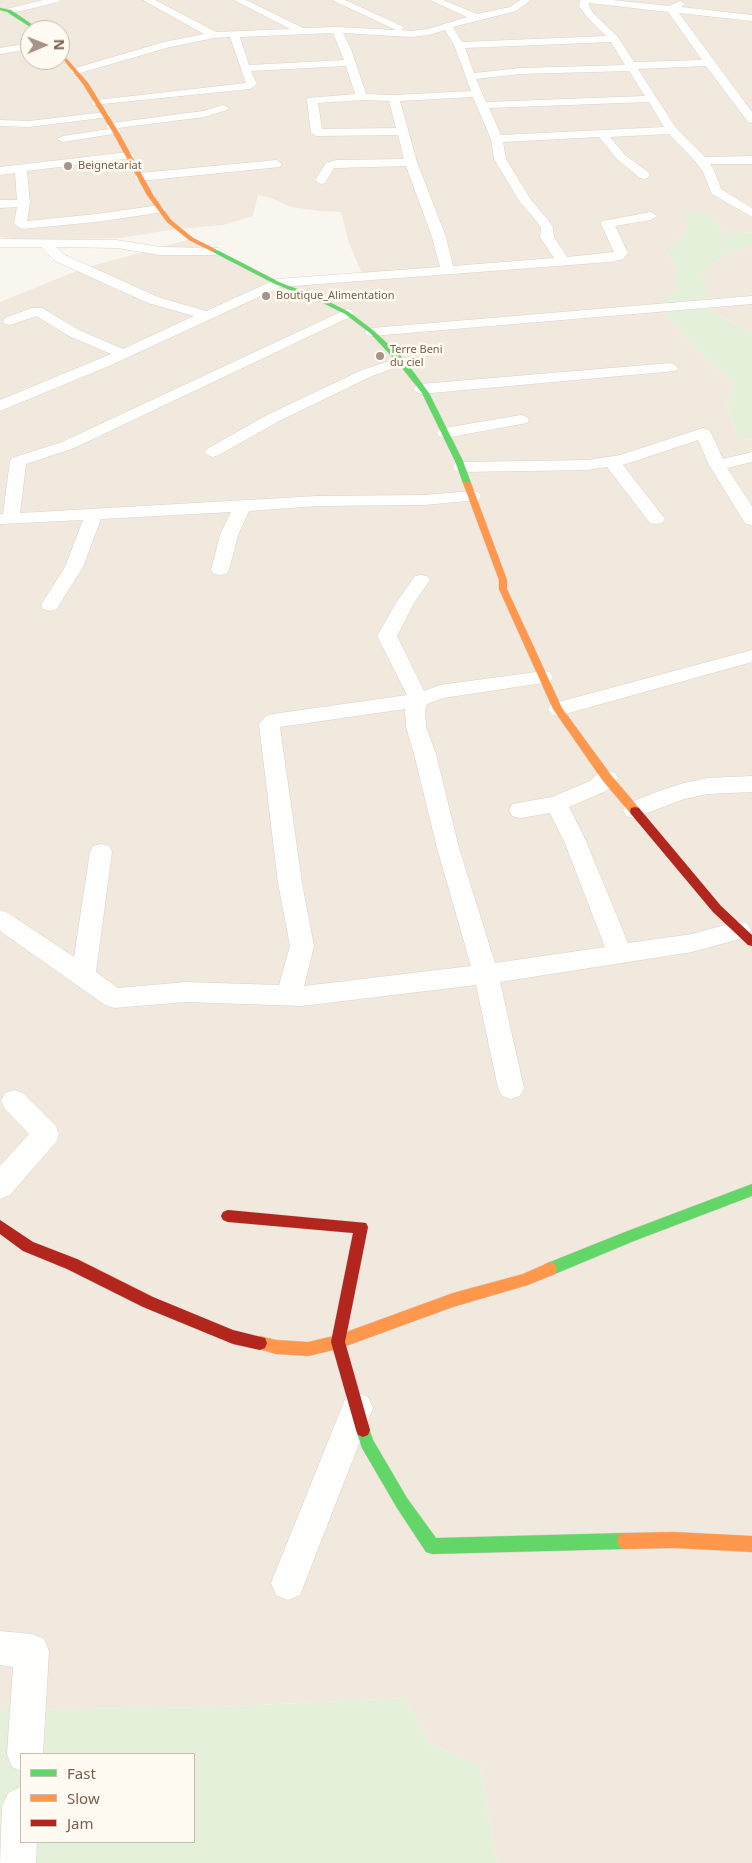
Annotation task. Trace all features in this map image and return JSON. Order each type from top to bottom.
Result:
[{"type":"street","points":[[4,10],[55,0]]},
{"type":"street","points":[[148,0],[214,35]]},
{"type":"street","points":[[239,0],[300,31]]},
{"type":"street","points":[[337,0],[411,34]]},
{"type":"street","points":[[435,0],[476,17]]},
{"type":"street","points":[[76,71],[168,44],[214,35],[336,30],[411,34],[429,32],[476,17],[516,13],[526,0]]},
{"type":"street","points":[[752,18],[585,0],[584,6],[614,40],[672,130],[709,172],[716,191],[752,213]]},
{"type":"street","points":[[672,9],[682,0]]},
{"type":"street","points":[[672,9],[709,63],[752,120]]},
{"type":"street","points":[[4,10],[21,20]]},
{"type":"street","points":[[448,27],[459,45],[470,77],[498,140],[500,159],[526,202],[543,221],[547,228],[547,237],[563,262]]},
{"type":"street","points":[[336,30],[351,63],[360,94],[363,97]]},
{"type":"street","points":[[97,103],[250,86],[252,84],[234,34]]},
{"type":"street","points":[[459,45],[531,38],[614,40]]},
{"type":"street","points":[[0,51],[20,48]]},
{"type":"street","points":[[245,68],[351,63]]},
{"type":"street","points":[[470,77],[520,71],[709,63]]},
{"type":"street","points":[[70,64],[114,129],[150,195],[168,221],[190,239],[277,283],[323,301],[347,314],[372,332],[402,361],[421,389],[446,433],[461,467],[503,580],[503,589],[558,709],[607,778],[717,909],[745,936]]},
{"type":"street","points":[[402,131],[317,133],[312,100],[477,94]]},
{"type":"street","points":[[394,98],[411,162],[439,237],[448,271]]},
{"type":"street","points":[[482,106],[653,99]]},
{"type":"street","points":[[63,140],[186,115],[204,114],[223,108]]},
{"type":"street","points":[[0,123],[28,124],[105,115]]},
{"type":"street","points":[[498,140],[672,130]]},
{"type":"street","points":[[602,134],[622,156],[644,175]]},
{"type":"street","points":[[0,171],[128,156]]},
{"type":"street","points":[[701,161],[752,160]]},
{"type":"street","points":[[321,180],[326,172],[336,164],[411,162]]},
{"type":"street","points":[[140,176],[276,164]]},
{"type":"street","points":[[21,170],[24,203],[20,224],[87,219],[160,210]]},
{"type":"street","points":[[0,204],[24,203]]},
{"type":"street","points":[[0,406],[104,363],[277,283],[563,262],[618,256],[621,252],[607,224],[651,216]]},
{"type":"street","points":[[0,243],[117,244],[160,251],[214,251]]},
{"type":"street","points":[[45,244],[60,258],[153,300],[205,315]]},
{"type":"street","points":[[372,332],[752,300]]},
{"type":"street","points":[[10,321],[37,311],[74,333],[122,354]]},
{"type":"street","points":[[347,314],[68,445],[18,461],[6,518],[242,507],[317,501],[424,500],[472,496]]},
{"type":"street","points":[[213,452],[273,418],[367,372],[402,361]]},
{"type":"street","points":[[421,389],[670,368]]},
{"type":"street","points":[[446,433],[521,420]]},
{"type":"street","points":[[461,467],[587,465],[611,461],[703,433],[718,465],[752,520]]},
{"type":"street","points":[[718,465],[752,457]]},
{"type":"street","points":[[611,461],[656,519]]},
{"type":"street","points":[[220,570],[229,534],[242,507]]},
{"type":"street","points":[[50,605],[74,567],[94,515]]},
{"type":"street","points":[[421,580],[387,636],[418,700],[414,710],[416,727],[425,754],[448,848],[486,974],[511,1088]]},
{"type":"street","points":[[558,709],[752,656]]},
{"type":"street","points":[[289,996],[302,946],[290,883],[269,724],[418,700],[440,692],[478,685],[543,677]]},
{"type":"street","points":[[520,810],[556,804],[598,786],[607,778]]},
{"type":"street","points":[[634,810],[684,790],[708,786],[752,784]]},
{"type":"street","points":[[556,804],[575,841],[620,954]]},
{"type":"street","points":[[83,976],[101,852]]},
{"type":"street","points":[[0,919],[114,998],[186,992],[302,996],[486,974],[745,936]]},
{"type":"street","points":[[0,1186],[46,1134],[14,1101]]},
{"type":"street","points":[[0,1226],[28,1247],[72,1264],[148,1302],[233,1337],[276,1347],[308,1349],[338,1342],[453,1300],[523,1280],[630,1236],[752,1190]]},
{"type":"street","points":[[228,1216],[361,1227],[338,1342],[367,1443],[402,1503],[432,1546],[674,1540],[752,1544]]},
{"type":"street","points":[[288,1583],[357,1408]]},
{"type":"street","points":[[0,1648],[32,1651],[25,1753]]},
{"type":"street","points":[[17,1863],[20,1820]]},
{"type":"shaded area","points":[[0,0],[752,0],[752,232],[724,234],[708,213],[688,228],[667,255],[676,266],[676,294],[662,297],[668,317],[709,362],[735,384],[727,405],[739,440],[752,439],[752,1863],[497,1863],[480,1766],[430,1744],[404,1698],[216,1707],[0,1710],[0,302],[84,268],[191,239],[277,283],[363,276],[349,243],[341,212],[291,207],[271,198],[258,195],[253,216],[223,225],[176,229],[120,238],[19,240],[0,237]]},
{"type":"shaded area","points":[[752,246],[752,333],[707,309],[701,274],[711,264],[727,255]]},
{"type":"green space","points":[[708,212],[724,234],[752,232],[752,246],[727,255],[711,264],[701,274],[707,284],[707,309],[752,333],[752,439],[739,440],[727,405],[735,384],[709,362],[668,317],[661,296],[676,294],[676,266],[667,255],[688,228],[685,214]]},
{"type":"green space","points":[[404,1698],[430,1744],[480,1766],[497,1863],[0,1863],[0,1710],[216,1707]]},
{"type":"traffic: fast","points":[[0,9],[9,11],[23,20]]},
{"type":"traffic: fast","points":[[213,250],[277,283],[323,301],[347,313],[372,332],[401,361],[425,393],[459,461],[467,483]]},
{"type":"traffic: fast","points":[[550,1269],[630,1236],[752,1190]]},
{"type":"traffic: fast","points":[[363,1430],[367,1443],[402,1503],[432,1546],[625,1541]]},
{"type":"traffic: slow","points":[[70,64],[85,83],[115,131],[150,195],[169,221],[191,239],[213,250]]},
{"type":"traffic: slow","points":[[467,483],[503,580],[503,589],[558,709],[607,778],[635,811]]},
{"type":"traffic: slow","points":[[260,1343],[276,1347],[308,1349],[338,1342],[453,1300],[523,1280],[550,1269]]},
{"type":"traffic: slow","points":[[625,1541],[674,1540],[752,1544]]},
{"type":"traffic: jam","points":[[635,811],[717,909],[752,942]]},
{"type":"traffic: jam","points":[[228,1216],[361,1227],[338,1342],[363,1430]]},
{"type":"traffic: jam","points":[[0,1226],[28,1247],[72,1264],[148,1302],[233,1337],[260,1343]]},
{"type":"place","name":"Beignetariat","points":[[68,166]]},
{"type":"place","name":"Boutique_Alimentation","points":[[266,296]]},
{"type":"place","name":"Terre Beni du ciel","points":[[380,356]]}]
